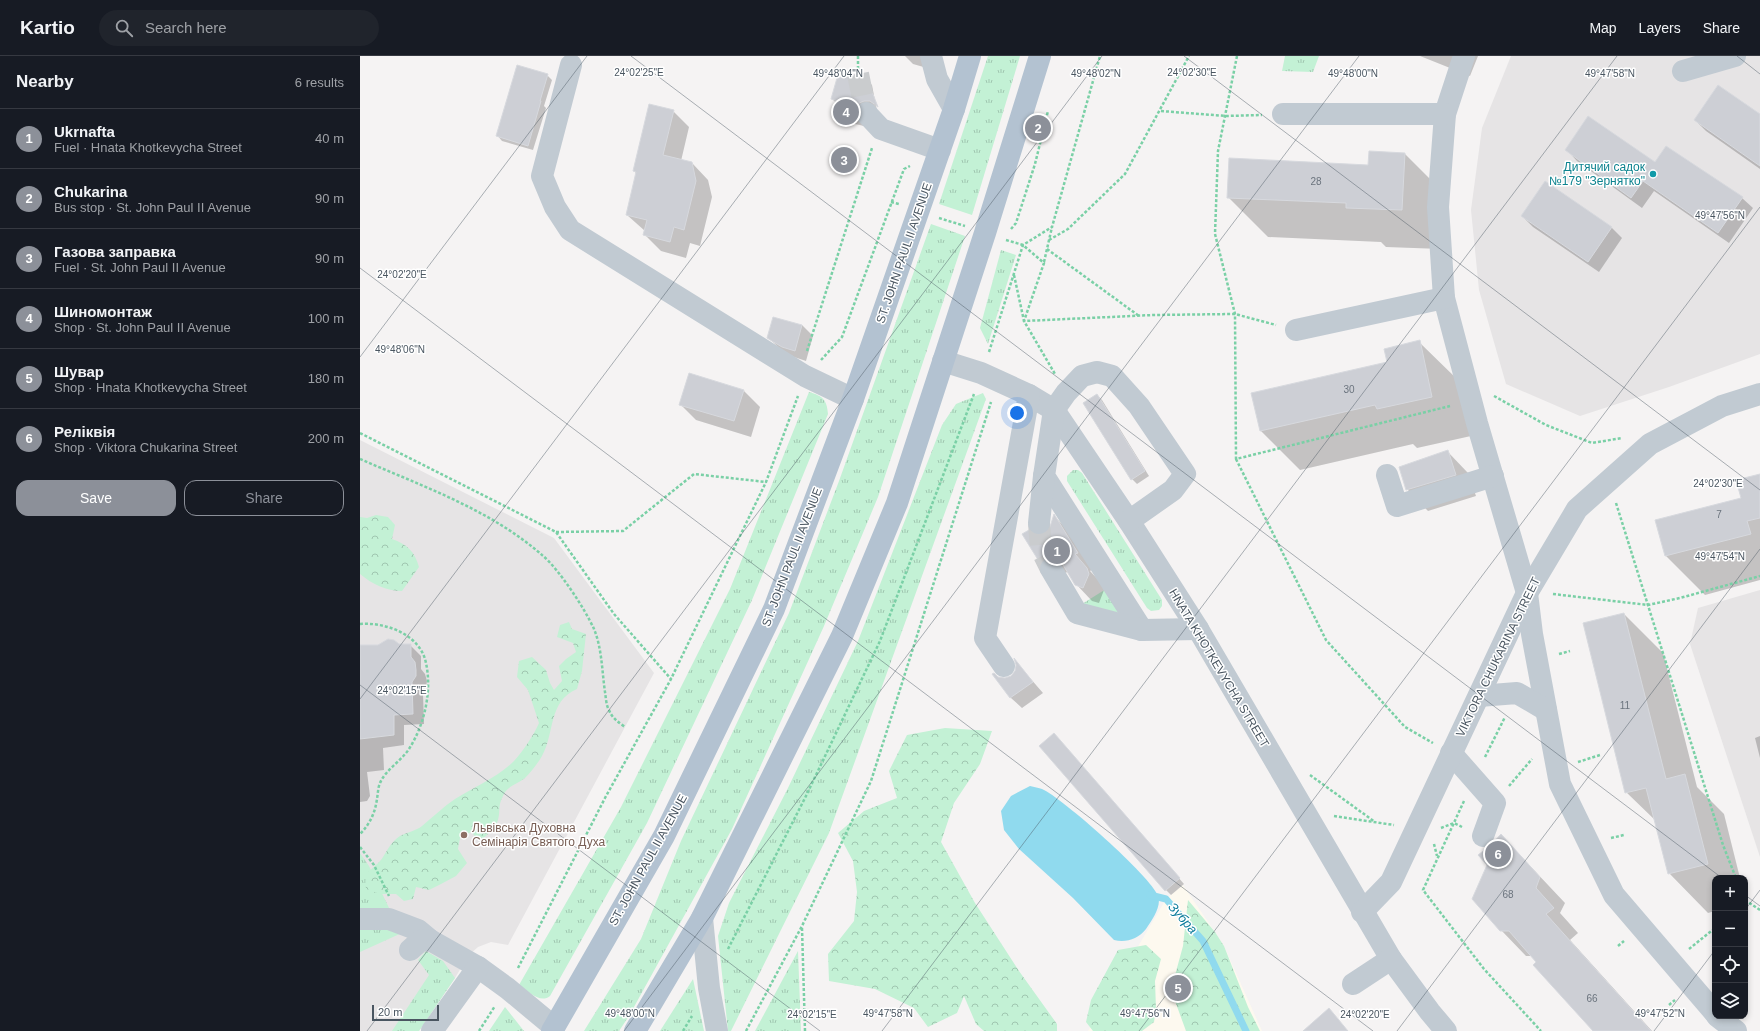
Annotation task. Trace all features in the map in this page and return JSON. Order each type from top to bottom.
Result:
[{"type":"main road","name":"ST. JOHN PAUL II AVENUE","points":[[553,1029],[664,836],[774,609],[853,398],[940,150],[970,56]]},
{"type":"main road","points":[[635,1031],[702,918],[842,636],[897,503],[986,233],[1040,56]]},
{"type":"street","points":[[930,56],[937,79],[954,109]]},
{"type":"street","points":[[1464,56],[1445,114],[1438,207],[1444,298],[1527,593],[1532,634],[1560,784],[1614,895],[1712,1009]]},
{"type":"street","points":[[1683,71],[1735,56]]},
{"type":"street","points":[[571,65],[542,176],[554,207],[570,230],[806,376],[853,398]]},
{"type":"street","points":[[866,113],[881,129],[940,150]]},
{"type":"street","points":[[1283,114],[1445,114]]},
{"type":"street","points":[[1296,330],[1444,298]]},
{"type":"street","name":"HNATA KHOTKEVYCHA STREET","points":[[943,361],[981,373],[1029,395],[1054,410],[1130,521],[1198,629],[1362,912],[1391,959],[1446,1031]]},
{"type":"street","points":[[1039,523],[1044,476],[1054,410],[1066,393],[1082,376],[1097,372],[1112,376],[1139,406],[1185,474],[1173,490],[1130,521]]},
{"type":"street","name":"VIKTORA CHUKARINA STREET","points":[[1362,912],[1391,882],[1527,593],[1577,510],[1650,444],[1722,406],[1760,394]]},
{"type":"street","points":[[1004,666],[985,638],[1029,395]]},
{"type":"street","points":[[1387,475],[1397,506],[1493,476]]},
{"type":"street","points":[[1044,476],[1142,630]]},
{"type":"street","points":[[1051,569],[1077,613],[1142,630],[1198,629]]},
{"type":"street","points":[[1478,696],[1517,693],[1546,710]]},
{"type":"street","points":[[1451,753],[1495,803],[1483,836]]},
{"type":"street","points":[[702,918],[709,988],[717,1031]]},
{"type":"street","points":[[360,920],[388,919],[418,930],[430,940],[478,967],[507,988],[553,1029]]},
{"type":"street","points":[[410,950],[420,941],[430,940]]},
{"type":"street","points":[[1353,984],[1391,959]]},
{"type":"street","points":[[432,1031],[478,967]]},
{"type":"street","points":[[1721,1019],[1736,1031]]},
{"type":"path","points":[[858,56],[858,74]]},
{"type":"path","points":[[1100,56],[1052,227],[1044,263],[1024,321],[1235,314],[1296,330]]},
{"type":"path","points":[[1049,240],[1068,229],[1125,174],[1161,111],[1189,56]]},
{"type":"path","points":[[1237,56],[1218,151],[1215,234],[1235,314],[1236,459],[1326,640],[1405,727],[1451,753]]},
{"type":"path","points":[[1044,263],[1023,245],[1003,239],[1016,223],[1035,164],[1050,107]]},
{"type":"path","points":[[1161,111],[1226,116],[1283,114]]},
{"type":"path","points":[[479,1031],[507,988],[605,798],[671,679],[766,482],[806,376],[806,357],[873,144],[881,129]]},
{"type":"path","points":[[806,376],[842,337],[904,169]]},
{"type":"path","points":[[934,216],[968,228]]},
{"type":"path","points":[[727,952],[805,798],[880,641],[981,373],[1023,245],[1052,227]]},
{"type":"path","points":[[1047,250],[1139,316]]},
{"type":"path","points":[[1236,459],[1469,391],[1546,425],[1592,443],[1629,437]]},
{"type":"path","points":[[746,1031],[802,926],[871,780],[992,398]]},
{"type":"path","points":[[360,433],[556,532],[623,531],[694,474],[766,482]]},
{"type":"path","points":[[360,459],[488,517],[543,555],[576,599],[594,630],[600,653],[608,709],[614,719],[625,727]]},
{"type":"path","points":[[1609,505],[1615,500],[1723,845],[1735,875]]},
{"type":"path","points":[[556,532],[614,614],[671,679]]},
{"type":"path","points":[[1556,587],[1553,594],[1648,605],[1680,598],[1760,576]]},
{"type":"path","points":[[360,624],[372,623],[386,626],[406,635],[420,648],[424,658],[428,684],[427,698],[420,726],[409,749],[380,782],[372,817],[360,834]]},
{"type":"path","points":[[1575,763],[1600,755]]},
{"type":"path","points":[[1495,803],[1534,757]]},
{"type":"path","points":[[1304,770],[1375,822]]},
{"type":"path","points":[[1331,815],[1400,826]]},
{"type":"path","points":[[1437,830],[1454,823],[1483,836]]},
{"type":"path","points":[[1432,839],[1437,857]]},
{"type":"path","points":[[360,847],[374,865],[390,900]]},
{"type":"path","points":[[1423,890],[1484,969],[1541,1031]]},
{"type":"path","points":[[1748,904],[1760,910]]},
{"type":"path","points":[[802,926],[805,1031]]},
{"type":"path","points":[[1700,940],[1712,930]]},
{"type":"path","points":[[683,1031],[709,988]]},
{"type":"shaded area","points":[[1511,56],[1760,56],[1760,354],[1669,387],[1580,416],[1506,384],[1479,290],[1471,210],[1482,128]]},
{"type":"shaded area","name":"Львівська Духовна Семінарія Святого Духа","points":[[360,440],[554,538],[654,673],[508,945],[491,942],[478,947],[468,956],[419,1031],[360,1031]]},
{"type":"shaded area","points":[[1760,590],[1760,857],[1690,644],[1698,608]]},
{"type":"shaded area","points":[[1183,885],[1223,944],[1262,1031],[1088,1031],[1166,899]]},
{"type":"green space","points":[[988,56],[1020,56],[972,215],[939,204]]},
{"type":"green space","points":[[1285,56],[1319,56],[1313,72],[1282,71]]},
{"type":"green space","points":[[931,224],[965,236],[878,497],[824,626],[732,829],[629,1016],[619,1031],[584,1031],[641,939],[681,841],[789,613],[839,481]]},
{"type":"green space","points":[[1001,250],[1016,255],[988,344],[980,328]]},
{"type":"green space","points":[[809,392],[818,395],[823,399],[827,405],[828,414],[752,600],[647,823],[550,996],[546,998],[538,998],[519,985],[621,807],[730,589]]},
{"type":"green space","points":[[983,393],[986,399],[829,833],[731,1031],[728,1031],[718,936],[729,903],[788,788],[858,641],[942,425],[956,404]]},
{"type":"green space","points":[[1073,470],[1078,470],[1082,473],[1162,600],[1162,606],[1159,610],[1151,611],[1147,608],[1067,481],[1067,476]]},
{"type":"green space","points":[[376,515],[388,517],[395,525],[392,539],[402,543],[410,549],[419,567],[402,591],[390,590],[380,586],[369,581],[360,574],[360,517],[367,518]]},
{"type":"green space","points":[[1106,589],[1119,613],[1082,604]]},
{"type":"green space","points":[[569,622],[572,629],[586,634],[582,671],[577,689],[568,694],[561,701],[554,718],[546,747],[538,762],[525,778],[511,787],[504,794],[500,805],[498,820],[493,829],[480,841],[471,832],[460,838],[458,849],[467,863],[456,876],[429,890],[416,887],[413,899],[404,901],[396,894],[380,894],[366,889],[366,877],[368,873],[380,862],[397,838],[420,828],[455,799],[501,772],[514,761],[521,752],[539,723],[528,690],[517,677],[519,661],[532,657],[546,670],[554,690],[562,681],[559,666],[576,652],[573,643],[557,637],[560,625]]},
{"type":"green space","points":[[945,728],[992,731],[980,764],[954,803],[941,842],[975,903],[1019,971],[1057,1024],[1057,1031],[984,1031],[976,1024],[964,996],[957,1013],[928,1027],[914,1008],[875,989],[829,981],[828,954],[854,921],[857,892],[853,861],[838,833],[864,811],[897,798],[889,771],[907,735]]},
{"type":"green space","points":[[360,853],[369,866],[390,910],[360,909]]},
{"type":"green space","points":[[1188,900],[1215,932],[1224,946],[1248,1007],[1260,1031],[1186,1031],[1171,990],[1183,946]]},
{"type":"green space","points":[[370,925],[404,932],[360,952],[360,928]]},
{"type":"green space","points":[[1146,945],[1161,959],[1155,981],[1156,1009],[1154,1022],[1142,1031],[1093,1031],[1086,1022],[1091,1000],[1118,950]]},
{"type":"green space","points":[[426,951],[443,961],[455,978],[419,1031],[392,1031],[429,975],[418,960]]},
{"type":"green space","points":[[798,951],[801,1031],[755,1031]]},
{"type":"green space","points":[[693,979],[704,1031],[660,1031]]},
{"type":"green space","points":[[505,1007],[524,1031],[489,1031]]},
{"type":"water","points":[[1030,786],[1042,789],[1067,806],[1105,838],[1140,872],[1152,886],[1158,896],[1158,908],[1146,929],[1136,938],[1123,941],[1114,940],[1073,898],[1019,849],[1004,830],[1001,811],[1011,796]]},
{"type":"building","points":[[517,65],[548,74],[528,146],[496,136]]},
{"type":"building","points":[[862,73],[863,81],[867,79],[878,107],[870,101],[864,101],[857,104],[854,110],[854,116],[843,114],[845,103],[831,99],[837,78]]},
{"type":"building","points":[[1718,85],[1760,114],[1760,166],[1694,120]]},
{"type":"building","points":[[649,104],[674,110],[663,155],[692,162],[696,181],[684,230],[674,227],[670,242],[643,235],[647,220],[626,215],[636,172],[633,171]]},
{"type":"building","points":[[1588,116],[1655,162],[1666,146],[1743,197],[1718,233],[1643,181],[1631,198],[1565,150]]},
{"type":"building","points":[[1369,151],[1405,153],[1402,210],[1346,208],[1346,203],[1227,198],[1229,158],[1368,165]]},
{"type":"building","points":[[1545,181],[1612,227],[1588,262],[1521,216]]},
{"type":"building","points":[[773,317],[802,325],[795,351],[782,347],[767,338]]},
{"type":"building","points":[[1420,340],[1432,397],[1377,409],[1375,405],[1260,431],[1251,393],[1387,362],[1384,349]]},
{"type":"building","points":[[689,373],[744,390],[734,421],[679,405]]},
{"type":"building","points":[[1097,394],[1145,471],[1131,480],[1083,403]]},
{"type":"building","points":[[1448,450],[1456,475],[1406,490],[1399,467]]},
{"type":"building","points":[[1760,474],[1760,518],[1747,521],[1751,534],[1665,556],[1655,520],[1741,498],[1736,480]]},
{"type":"building","points":[[1054,514],[1078,553],[1075,554],[1087,568],[1089,574],[1083,588],[1075,585],[1062,563],[1057,558],[1045,558],[1040,563],[1022,534],[1029,530],[1037,535],[1044,534],[1049,530]]},
{"type":"building","points":[[1624,613],[1666,779],[1685,774],[1708,864],[1668,874],[1646,788],[1625,793],[1583,623]]},
{"type":"building","points":[[388,639],[394,640],[399,644],[411,644],[411,657],[415,662],[416,670],[416,676],[412,682],[413,714],[394,715],[394,735],[360,739],[360,645],[378,645]]},
{"type":"building","points":[[1014,658],[1033,682],[1010,698],[992,674],[994,673],[998,677],[1005,678],[1011,676],[1015,671],[1016,665]]},
{"type":"building","points":[[1054,733],[1180,878],[1165,891],[1039,746]]},
{"type":"building","points":[[1501,834],[1540,877],[1536,888],[1554,908],[1546,914],[1651,1031],[1593,1031],[1533,965],[1536,962],[1509,931],[1500,931],[1472,899],[1487,865],[1478,855],[1491,845]]},
{"type":"building","points":[[1329,1008],[1348,1031],[1303,1031]]},
{"type":"waterway","name":"Зубра","points":[[1150,895],[1166,899],[1203,941],[1246,1031]]},
{"type":"tunnel","points":[[858,74],[866,113]]},
{"type":"tunnel","points":[[1039,523],[1041,549],[1051,569]]},
{"type":"place","name":"Шиномонтаж","points":[[846,112]]},
{"type":"place","name":"Chukarina","points":[[1038,128]]},
{"type":"place","name":"Газова заправка","points":[[844,160]]},
{"type":"place","name":"Дитячий садок №179 \"Зернятко\"","points":[[1653,174]]},
{"type":"place","name":"Ukrnafta","points":[[1057,551]]},
{"type":"place","name":"Львівська Духовна Семінарія Святого Духа","points":[[464,835]]},
{"type":"place","name":"Реліквія","points":[[1498,854]]},
{"type":"place","name":"Шувар","points":[[1178,988]]}]
